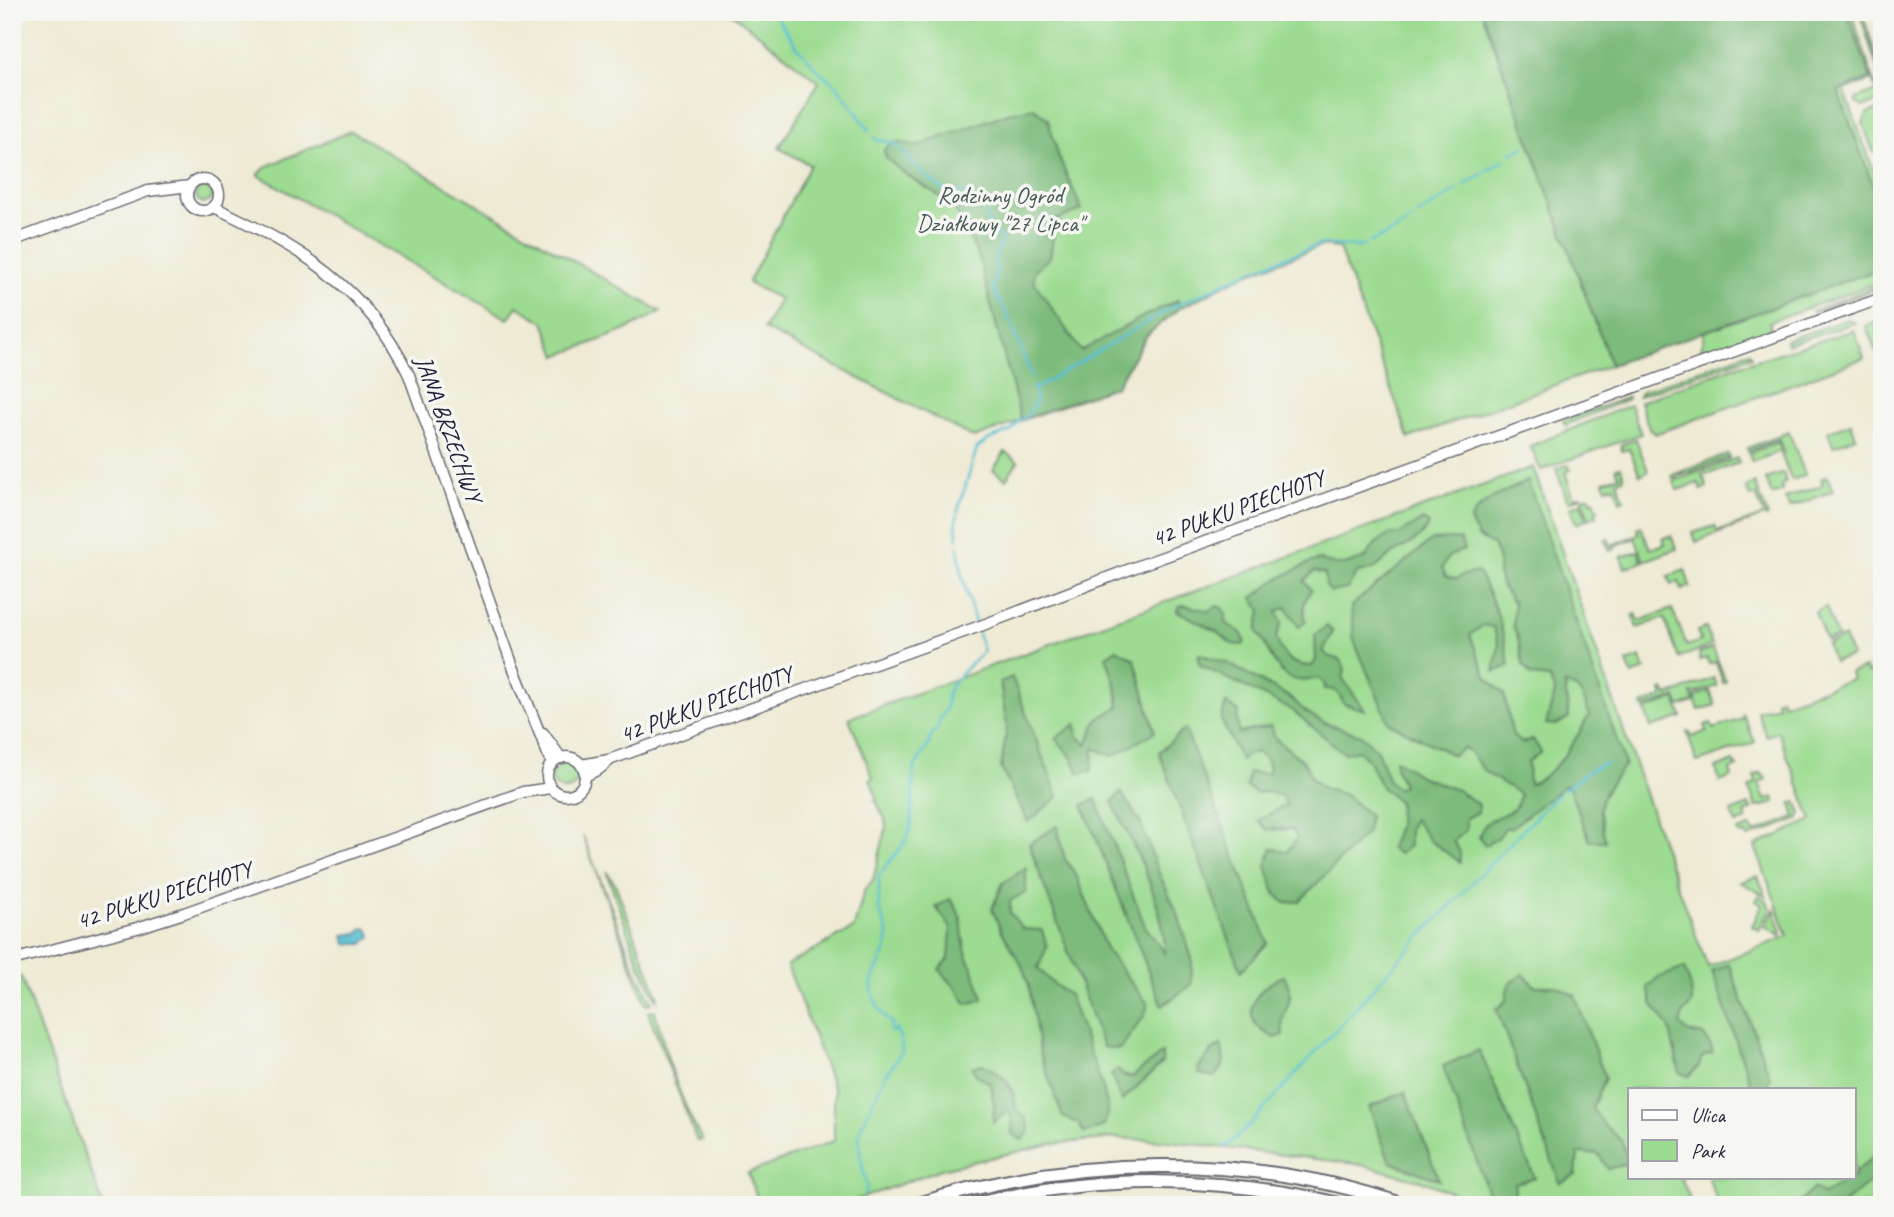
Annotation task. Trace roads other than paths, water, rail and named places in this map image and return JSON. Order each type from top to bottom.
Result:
[{"type":"highway","points":[[915,1205],[1003,1181],[1101,1169],[1173,1166],[1300,1178],[1351,1189],[1404,1205]]},
{"type":"highway","points":[[974,1205],[1040,1191],[1163,1183],[1273,1190],[1343,1205]]},
{"type":"street","points":[[12,241],[127,197],[148,191],[190,186],[199,180],[210,180],[217,186],[216,203],[206,211],[196,210],[187,197],[190,186]]},
{"type":"street","points":[[168,188],[187,197]]},
{"type":"street","name":"JANA BRZECHWY","points":[[216,203],[330,272],[365,306],[397,349],[409,375],[535,724],[552,764]]},
{"type":"street","name":"42 PUŁKU PIECHOTY","points":[[581,765],[609,760],[1882,298]]},
{"type":"street","name":"JANA BRZECHWY","points":[[535,724],[561,758]]},
{"type":"street","points":[[561,758],[572,758],[581,765],[585,776],[583,785],[572,794],[561,794],[549,783],[552,764],[561,758]]},
{"type":"street","name":"42 PUŁKU PIECHOTY","points":[[585,776],[609,760]]},
{"type":"street","name":"42 PUŁKU PIECHOTY","points":[[12,960],[91,941],[184,913],[549,783]]},
{"type":"water","points":[[364,928],[368,929],[371,937],[363,944],[346,944],[344,935],[359,933]]},
{"type":"waterway","points":[[773,12],[798,48],[837,86],[869,130]]},
{"type":"waterway","points":[[874,137],[876,140],[898,146],[919,170],[943,190],[965,194],[984,209],[990,228],[1002,239],[995,259],[996,278],[993,289],[1008,316],[1032,377]]},
{"type":"waterway","points":[[1511,154],[1524,147]]},
{"type":"waterway","points":[[1463,186],[1504,160]]},
{"type":"waterway","points":[[1418,215],[1457,190]]},
{"type":"waterway","points":[[1370,242],[1395,231],[1412,219]]},
{"type":"waterway","points":[[1035,389],[1169,309],[1255,269],[1321,244],[1357,247],[1364,245]]},
{"type":"waterway","points":[[958,539],[958,510],[977,448],[988,440],[1011,431],[1028,415],[1036,402],[1034,386]]},
{"type":"waterway","points":[[865,1195],[867,1188],[859,1138],[861,1127],[884,1078],[902,1051],[900,1037],[896,1029],[892,1032],[890,1030],[892,1023],[881,1011],[872,989],[873,977],[886,949],[888,933],[879,909],[879,875],[906,841],[911,825],[914,768],[938,727],[949,690],[983,652],[962,575],[958,547]]},
{"type":"waterway","points":[[1564,790],[1590,770],[1606,763]]},
{"type":"waterway","points":[[1225,1147],[1246,1129],[1417,940],[1558,794]]},
{"type":"park label","name":"Rodzinny Ogród Działkowy \"27 Lipca\"","points":[[1000,209]]}]
